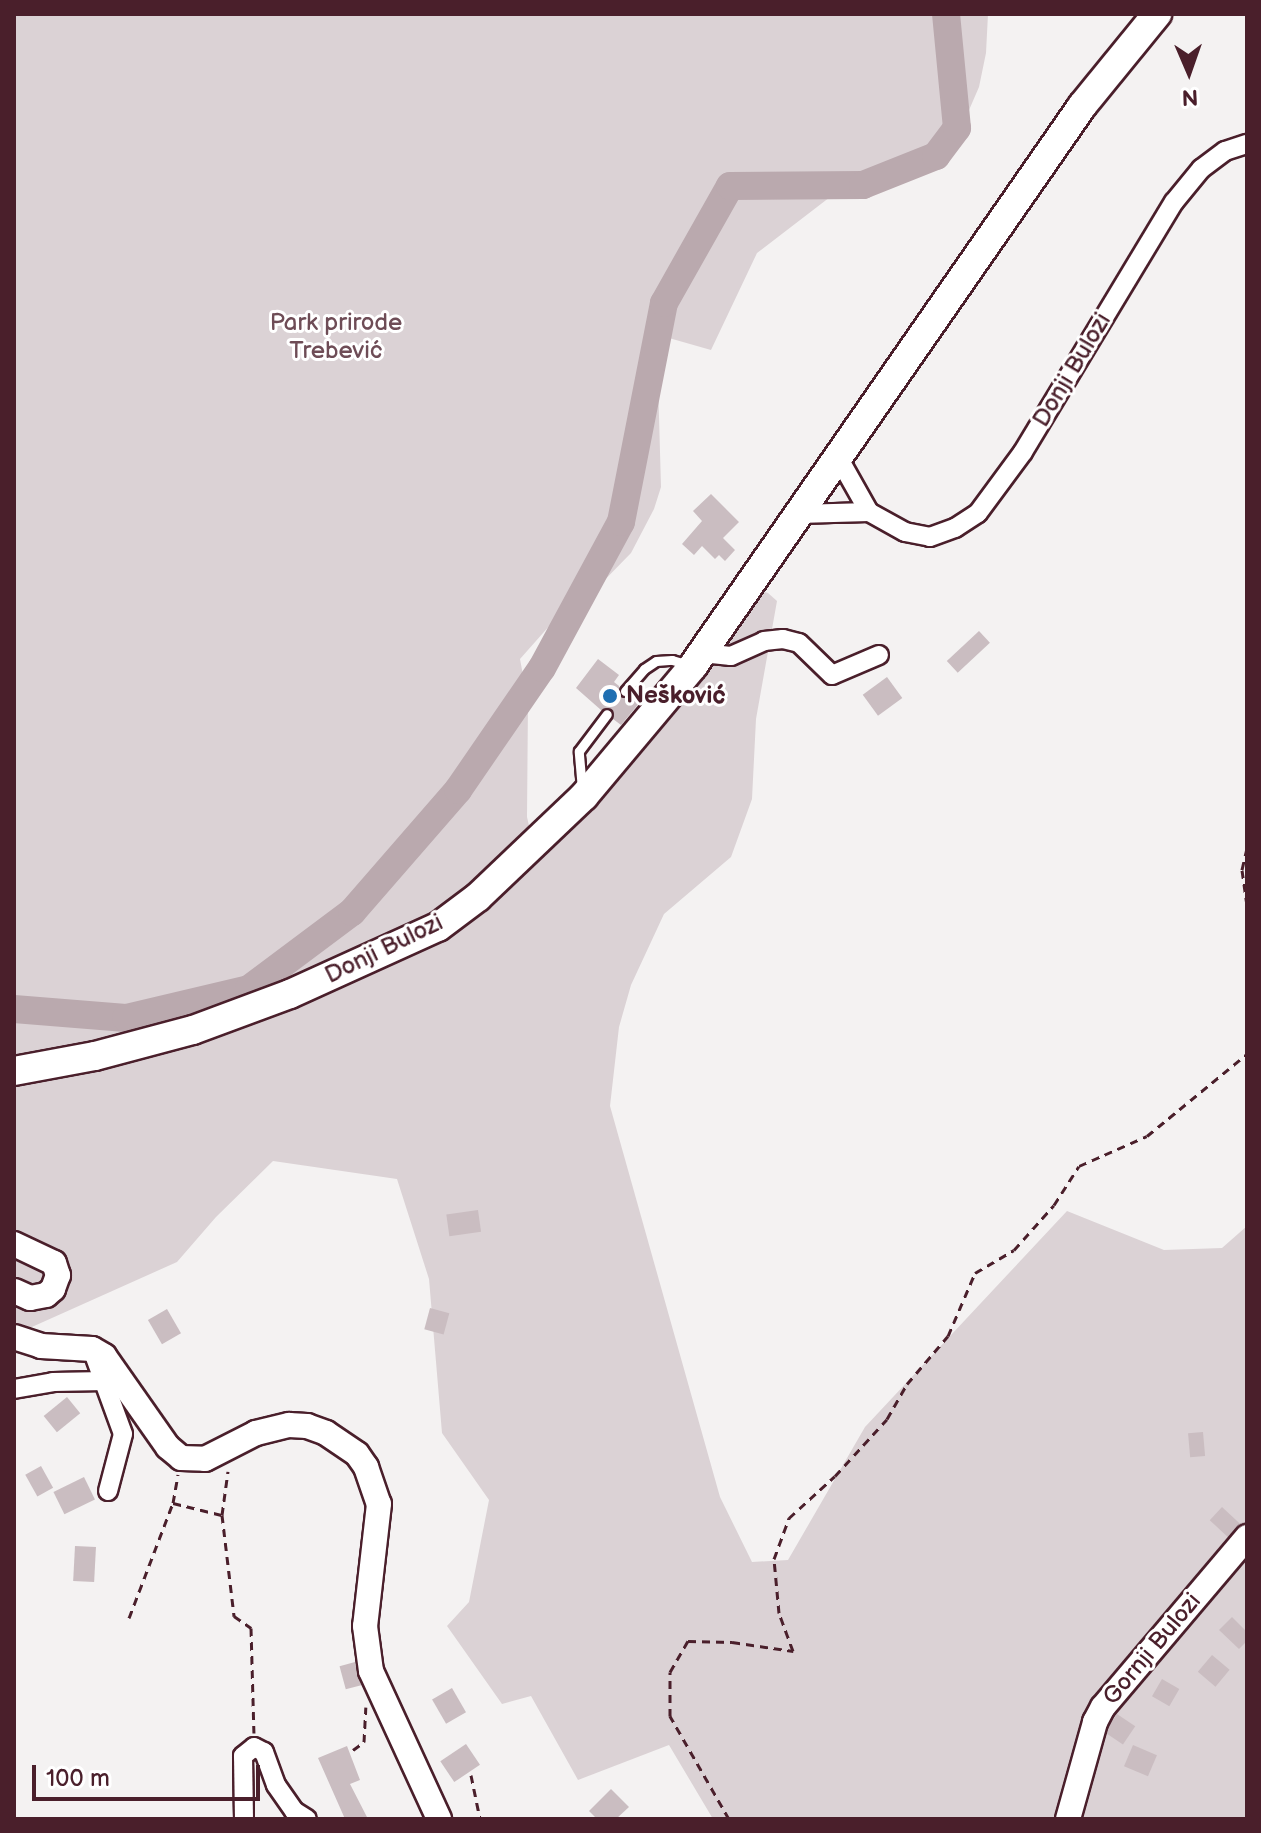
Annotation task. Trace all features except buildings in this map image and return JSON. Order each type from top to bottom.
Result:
[{"type":"main road","name":"Donji Bulozi","points":[[14,1071],[95,1056],[193,1030],[381,955],[438,927],[478,897],[584,796],[698,660],[1082,106],[1157,14]]},
{"type":"street","name":"Donji Bulozi","points":[[869,512],[905,532],[930,537],[955,528],[978,513],[1023,452],[1174,202],[1201,169],[1225,151],[1247,144]]},
{"type":"street","points":[[798,514],[869,512],[838,457]]},
{"type":"street","points":[[698,660],[731,656],[764,641],[783,639],[799,643],[832,675],[879,655]]},
{"type":"street","points":[[14,1244],[54,1263],[58,1275],[53,1289],[46,1295],[30,1298],[14,1291]]},
{"type":"street","points":[[14,1337],[41,1346],[92,1349],[104,1356],[168,1447],[181,1458],[205,1459],[268,1428],[307,1426],[346,1444],[366,1467],[379,1504],[365,1626],[371,1671],[439,1819]]},
{"type":"street","points":[[92,1349],[123,1434],[108,1491]]},
{"type":"street","points":[[14,1389],[53,1382],[105,1381]]},
{"type":"street","name":"Gornji Bulozi","points":[[1068,1819],[1095,1722],[1103,1707],[1247,1537]]},
{"type":"street","points":[[244,1819],[243,1756],[254,1747],[264,1752],[276,1785],[294,1811],[307,1819]]},
{"type":"lane","points":[[625,691],[644,669],[656,661],[698,660]]},
{"type":"lane","points":[[584,796],[579,751],[607,714]]},
{"type":"path","points":[[1247,848],[1242,870],[1247,907]]},
{"type":"path","points":[[729,1819],[670,1716],[670,1672],[688,1641],[793,1651],[779,1613],[774,1559],[789,1518],[835,1476],[887,1419],[907,1384],[948,1336],[975,1273],[1014,1250],[1054,1205],[1079,1166],[1147,1136],[1247,1054]]},
{"type":"path","points":[[217,1454],[230,1474],[222,1515],[234,1616],[251,1628],[254,1747]]},
{"type":"path","points":[[129,1618],[173,1503],[181,1458]]},
{"type":"path","points":[[173,1503],[222,1515]]},
{"type":"path","points":[[471,1775],[480,1819]]},
{"type":"green space","name":"Park prirode Trebević","points":[[14,14],[988,14],[986,53],[979,87],[966,117],[966,137],[950,152],[937,154],[902,176],[847,184],[757,253],[711,350],[662,336],[658,381],[661,487],[654,509],[631,553],[591,594],[551,624],[520,659],[528,702],[527,817],[530,830],[560,811],[741,584],[768,593],[777,601],[756,719],[752,799],[731,857],[664,914],[631,985],[619,1027],[610,1106],[720,1497],[752,1562],[788,1560],[865,1427],[1067,1211],[1164,1250],[1222,1248],[1247,1226],[1247,1819],[713,1819],[669,1745],[578,1780],[531,1696],[502,1704],[447,1626],[469,1602],[489,1500],[442,1433],[429,1279],[397,1179],[273,1161],[216,1217],[177,1262],[14,1335]]},
{"type":"waterway","points":[[14,1009],[126,1018],[249,989],[352,912],[458,790],[542,668],[621,522],[664,303],[730,186],[863,185],[936,156],[957,128],[946,14]]},
{"type":"place","name":"Nešković","points":[[610,696]]}]
